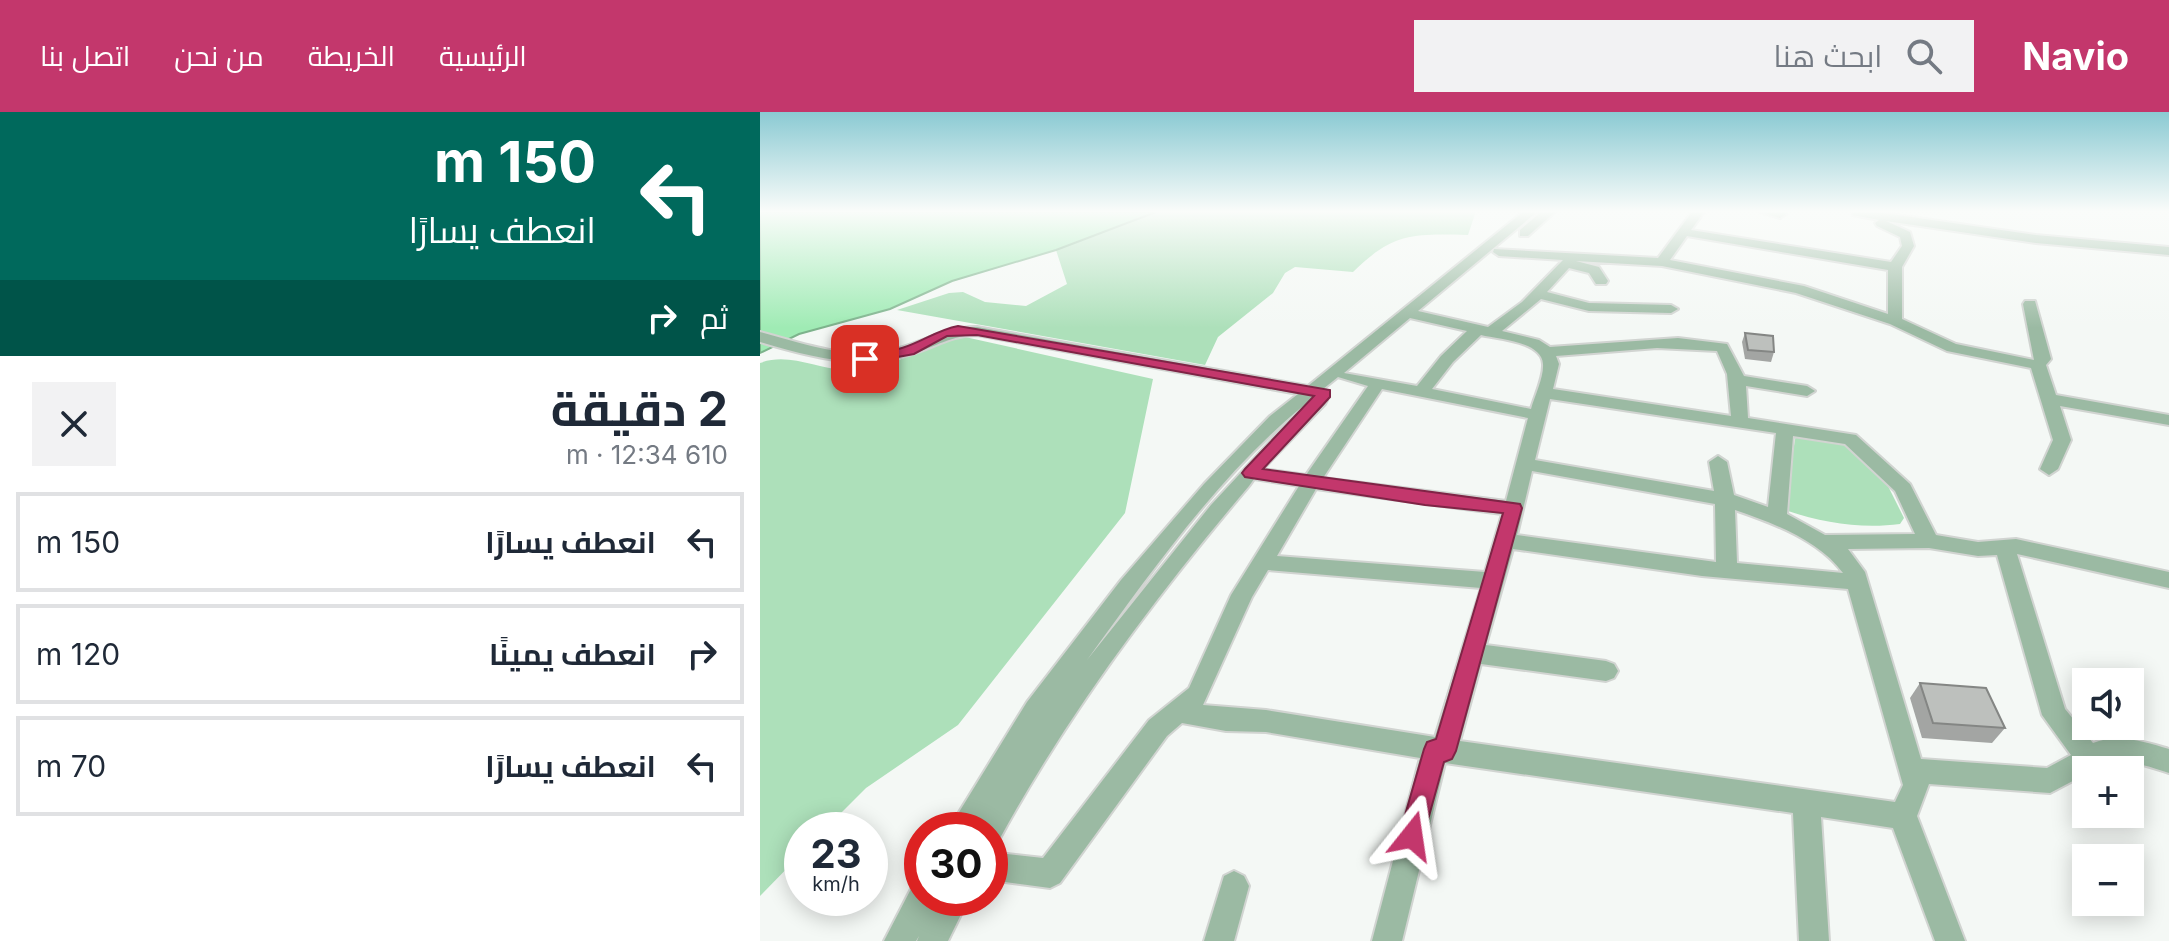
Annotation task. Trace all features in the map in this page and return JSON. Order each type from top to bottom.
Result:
[{"type":"street","points":[[1000,812],[1057,717],[1152,592],[1318,392],[1346,377],[1487,251]]},
{"type":"street","points":[[1662,262],[1670,251]]},
{"type":"street","points":[[1797,251],[1895,267]]},
{"type":"street","points":[[1895,321],[1895,267],[1905,251]]},
{"type":"street","points":[[973,812],[1036,710],[1175,528],[1276,420],[1318,392],[1499,252],[1570,261],[1621,258],[1662,262],[1799,289],[1895,321],[1952,348],[2038,365]]},
{"type":"street","points":[[1570,261],[1594,270],[1601,281]]},
{"type":"street","points":[[1421,392],[1447,359],[1539,294],[1570,261]]},
{"type":"street","points":[[1539,294],[1589,307],[1637,326],[1722,347],[1732,360],[1739,380],[1740,423]]},
{"type":"street","points":[[2030,304],[2043,359],[2038,365]]},
{"type":"street","points":[[1415,314],[1534,343],[1547,352],[1587,352],[1671,309]]},
{"type":"street","points":[[760,337],[841,358],[865,359],[909,351],[943,333],[977,331],[1318,392]]},
{"type":"street","points":[[1387,941],[1440,750],[1505,541],[1551,364],[1547,352]]},
{"type":"street","points":[[2038,365],[2062,440],[2049,469]]},
{"type":"street","points":[[1346,377],[1421,392],[1740,423],[1850,439],[1903,488],[1929,541]]},
{"type":"street","points":[[1739,380],[1807,391]]},
{"type":"street","points":[[1008,868],[1050,873],[1158,728],[1198,695],[1227,624],[1311,482],[1378,383]]},
{"type":"street","points":[[2049,399],[2169,420]]},
{"type":"street","points":[[1777,517],[1785,430]]},
{"type":"street","points":[[1718,462],[1725,499],[1727,570]]},
{"type":"street","points":[[1525,464],[1725,499],[1777,517],[1838,551],[1854,572],[1912,770],[1916,785],[1903,816],[1950,941]]},
{"type":"street","points":[[1251,473],[1425,499],[1513,508]]},
{"type":"street","points":[[1505,541],[1727,570],[1857,582]]},
{"type":"street","points":[[1821,542],[1929,541],[1978,549],[2016,546],[2169,580]]},
{"type":"street","points":[[2005,547],[2029,638],[2054,715],[2088,756]]},
{"type":"street","points":[[1263,562],[1493,581]]},
{"type":"street","points":[[1472,653],[1606,671]]},
{"type":"street","points":[[1178,712],[1226,720],[1266,721],[1440,750],[1903,816]]},
{"type":"street","points":[[2093,756],[2102,751],[2133,751],[2169,761]]},
{"type":"street","points":[[1912,770],[2050,781],[2072,768]]},
{"type":"street","points":[[1806,802],[1814,941]]},
{"type":"street","points":[[1219,941],[1234,886]]},
{"type":"shaded area","points":[[760,251],[1054,251],[952,281],[890,309],[799,334],[760,353]]},
{"type":"shaded area","points":[[1056,251],[1379,251],[1353,272],[1295,267],[1285,273],[1273,293],[1218,337],[1205,365],[897,310],[949,293],[963,292],[985,302],[1026,306],[1067,284]]},
{"type":"shaded area","points":[[965,337],[1153,379],[1125,513],[958,725],[866,788],[842,812],[784,812],[784,871],[760,896],[760,363],[781,359],[835,369],[862,370],[892,363]]},
{"type":"shaded area","points":[[1796,434],[1842,439],[1884,478],[1904,518],[1900,524],[1843,524],[1788,511],[1784,505]]},
{"type":"building","points":[[1745,333],[1773,336],[1774,352],[1748,350]]},
{"type":"building","points":[[1920,683],[1986,688],[2005,728],[1933,723]]},
{"type":"route","points":[[865,359],[909,351],[943,333],[977,331],[1325,394],[1251,473],[1425,499],[1513,508],[1444,751],[1435,749],[1412,836]]}]
